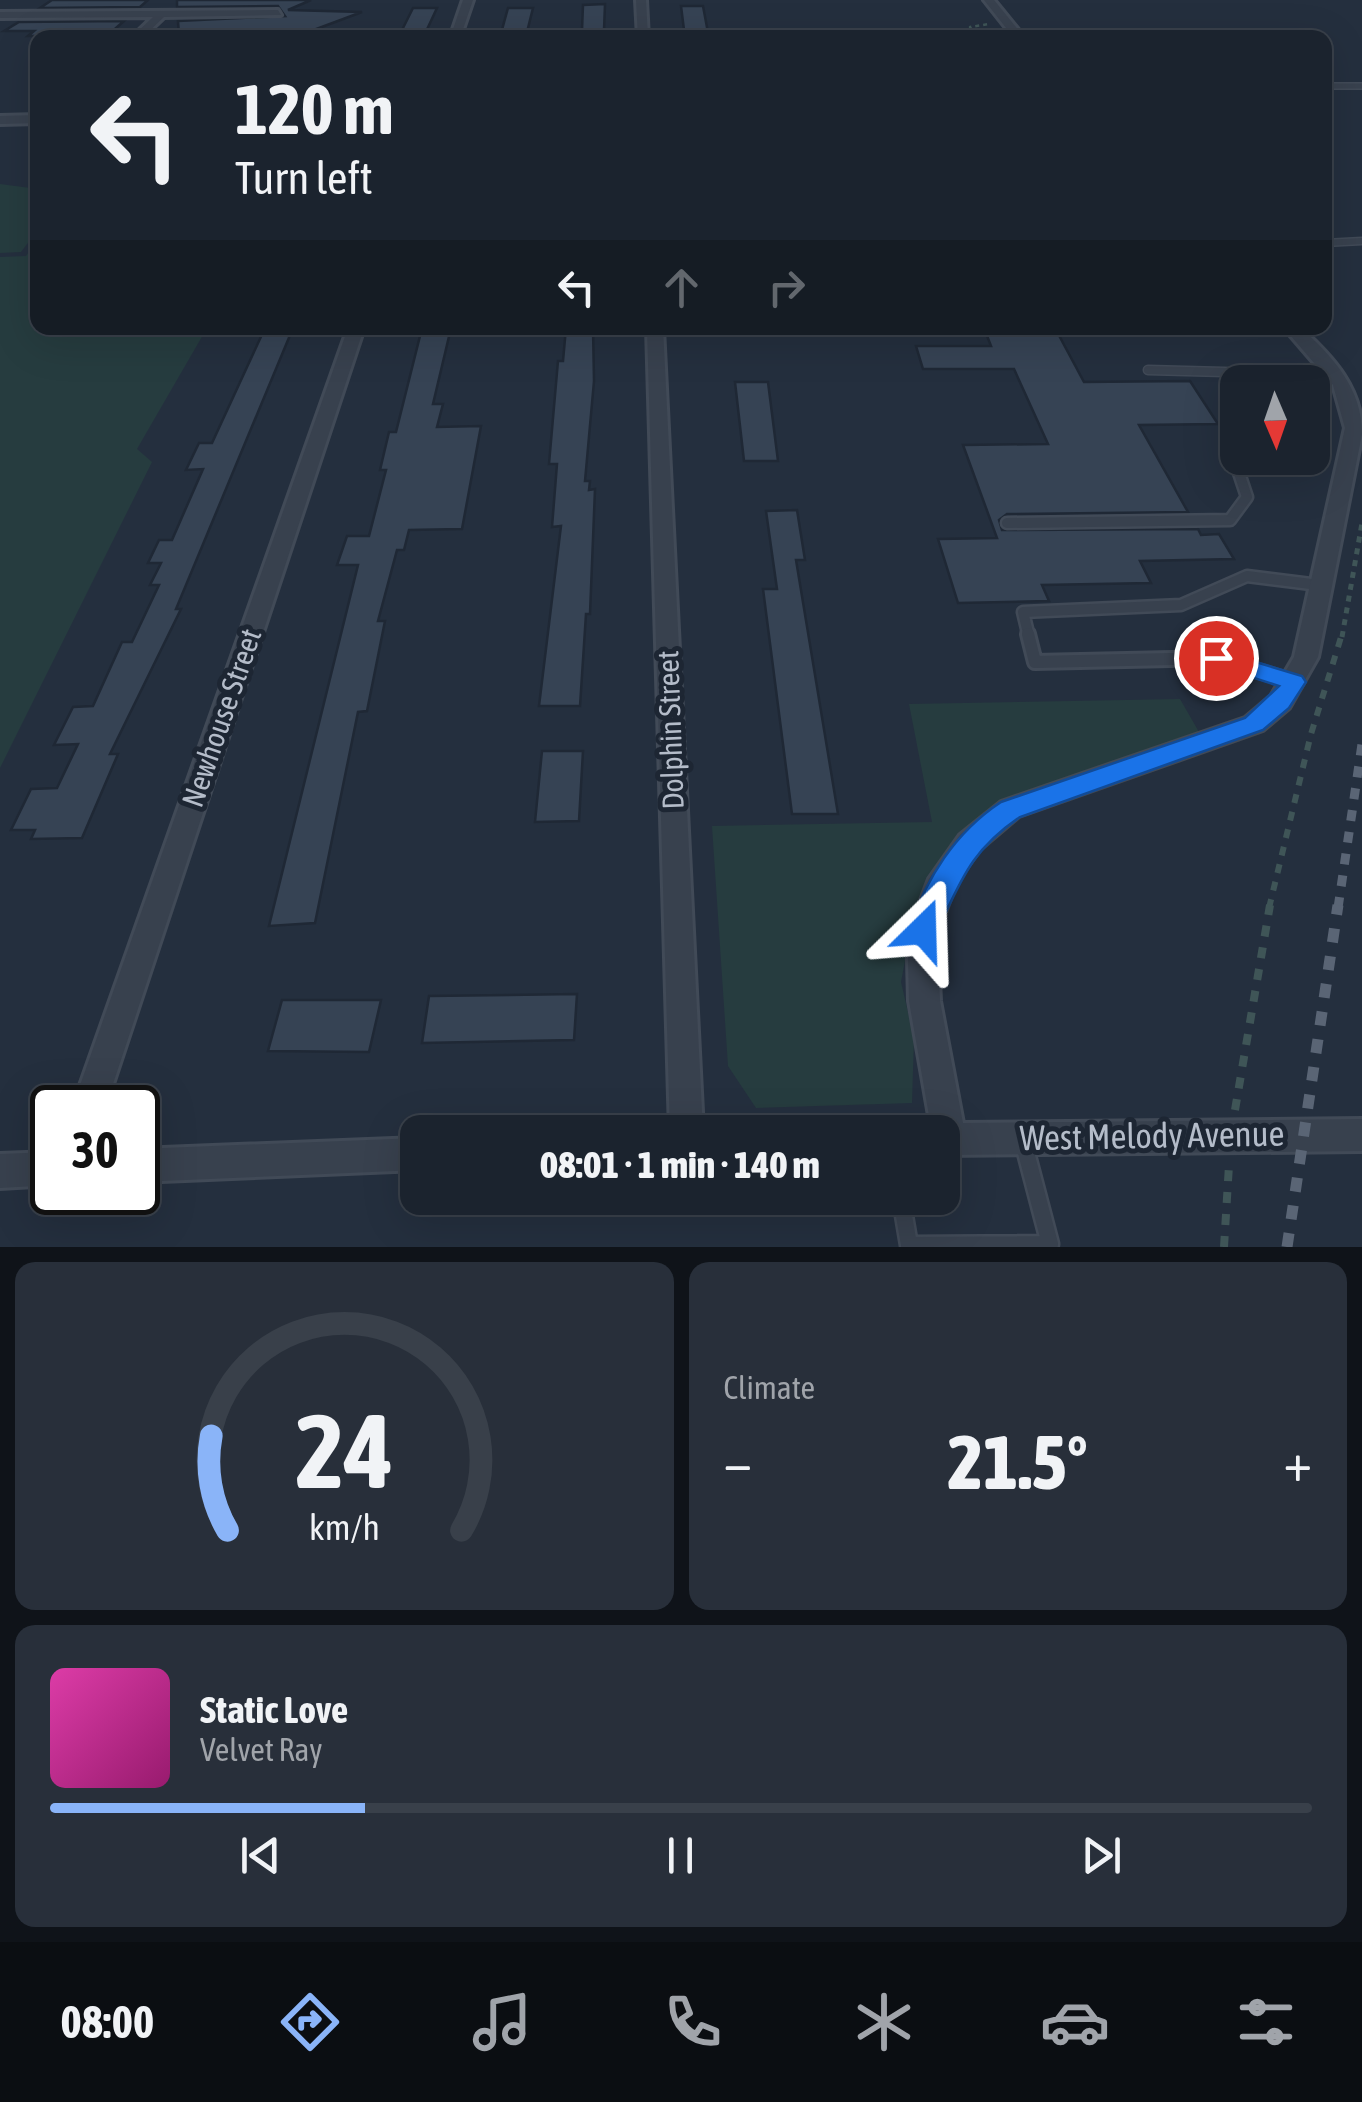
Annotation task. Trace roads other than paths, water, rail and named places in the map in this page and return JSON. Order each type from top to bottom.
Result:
[{"type":"street","points":[[458,30],[468,0]]},
{"type":"street","points":[[642,0],[643,30]]},
{"type":"street","points":[[989,0],[1014,30]]},
{"type":"street","points":[[0,15],[278,13]]},
{"type":"street","points":[[144,30],[160,14]]},
{"type":"street","points":[[0,120],[30,119]]},
{"type":"street","name":"Newhouse Street","points":[[96,1085],[354,335]]},
{"type":"street","name":"Dolphin Street","points":[[655,335],[686,1115]]},
{"type":"street","points":[[942,1115],[920,970],[923,930],[936,892],[963,851],[980,830],[1010,810],[1254,724],[1280,702],[1306,657],[1354,428],[1354,404],[1336,374],[1299,335]]},
{"type":"street","name":"West Melody Avenue","points":[[960,1138],[1362,1135]]},
{"type":"street","points":[[160,1165],[400,1155]]},
{"type":"street","points":[[0,1171],[30,1170]]},
{"type":"lane","points":[[1332,86],[1362,86]]},
{"type":"lane","points":[[1332,243],[1362,241]]},
{"type":"lane","points":[[1148,370],[1336,374]]},
{"type":"lane","points":[[1006,523],[1230,520],[1247,496],[1240,475]]},
{"type":"lane","points":[[1294,682],[1216,658],[1035,662],[1024,612],[1181,606],[1247,576],[1319,585]]},
{"type":"lane","points":[[905,1215],[909,1245],[1051,1246],[1022,1137]]},
{"type":"railway","points":[[1338,908],[1362,744]]},
{"type":"railway","points":[[1287,1247],[1338,905]]}]
